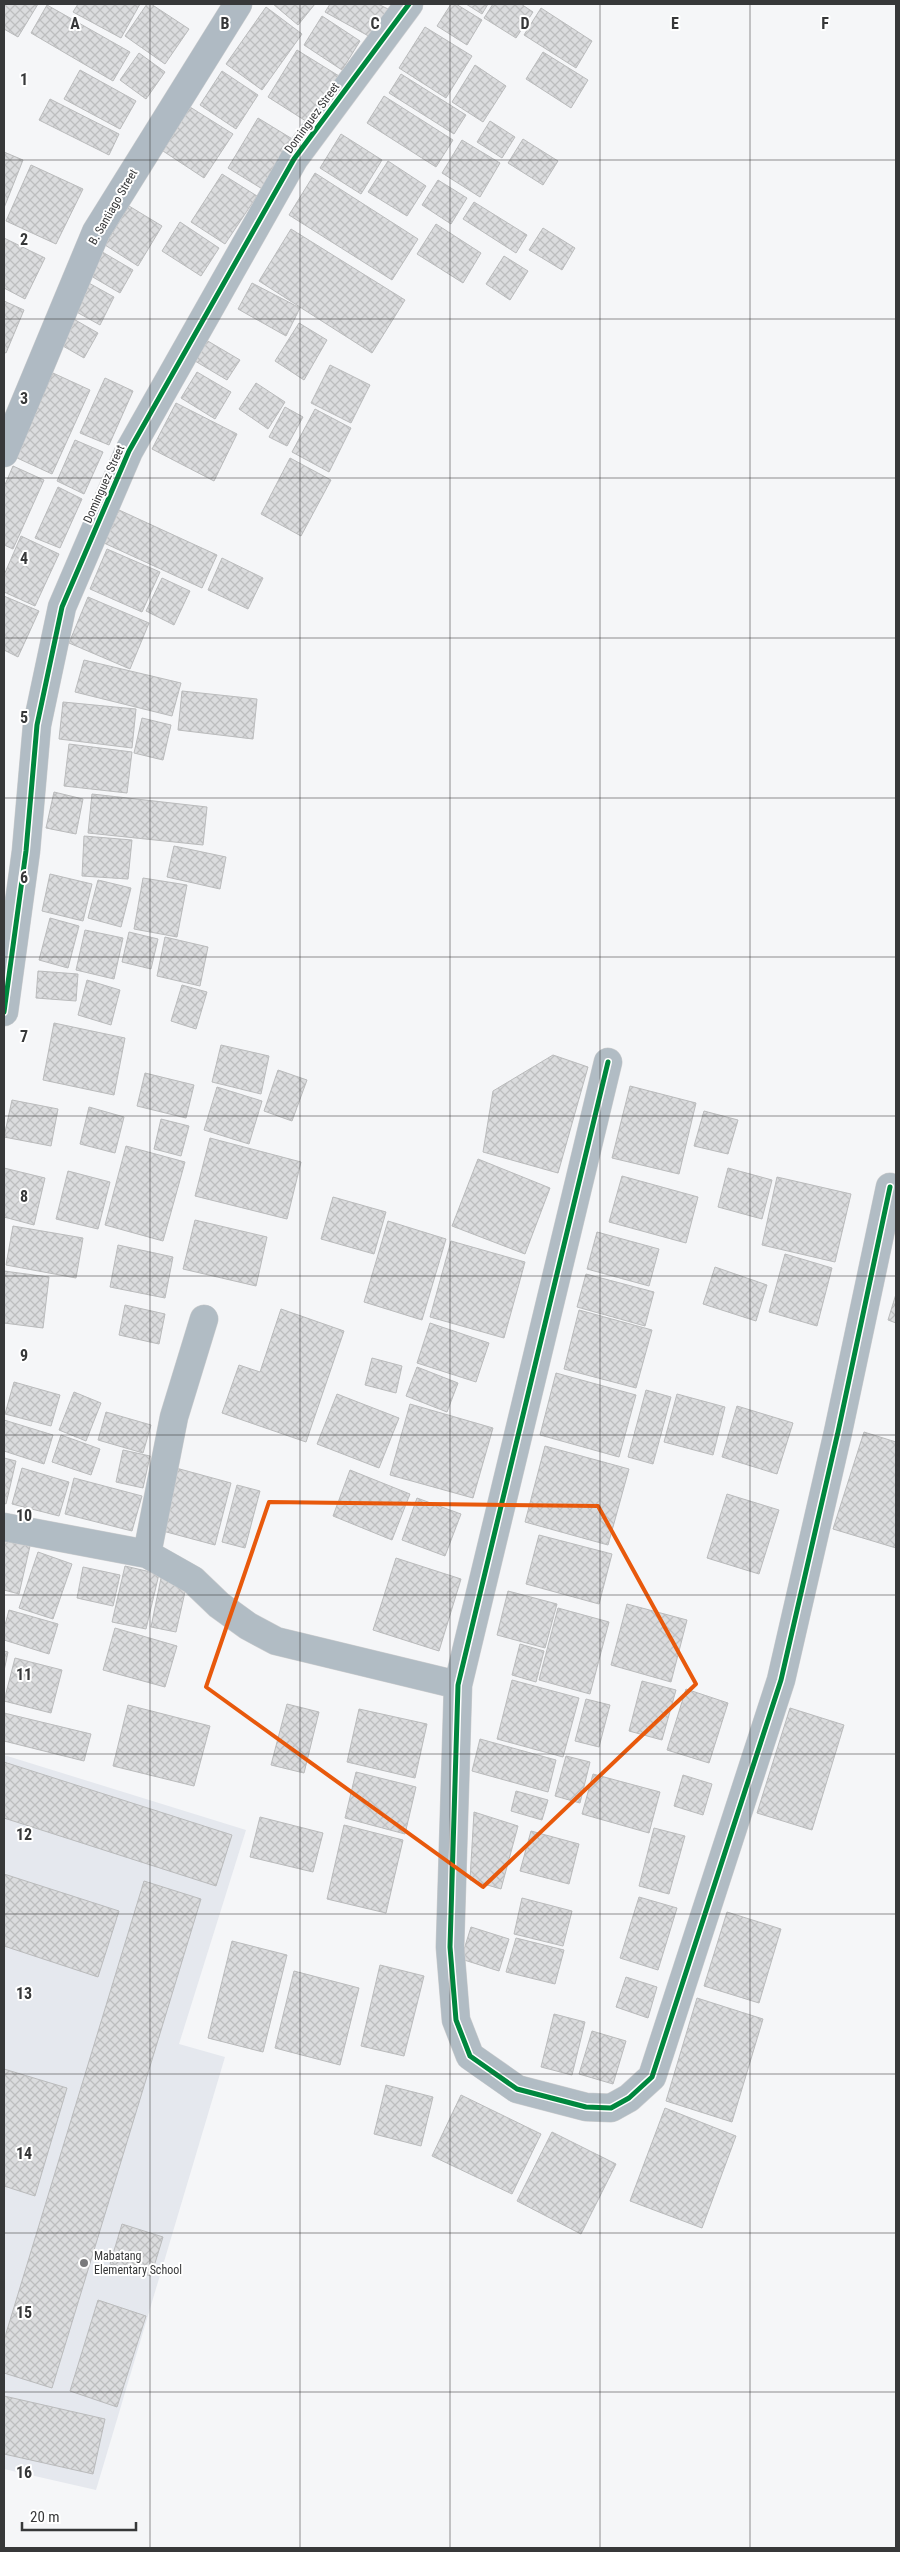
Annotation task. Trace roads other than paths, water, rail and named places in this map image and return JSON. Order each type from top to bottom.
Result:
[{"type":"main road","name":"B. Santiago Street","points":[[4,453],[96,232],[238,4]]},
{"type":"street","name":"Dominguez Street","points":[[4,1012],[26,851],[37,725],[62,607],[129,451],[294,159],[409,4]]},
{"type":"street","points":[[608,1062],[458,1685],[450,1947],[456,2020],[470,2056],[517,2089],[586,2107],[611,2108],[629,2098],[652,2077],[781,1680],[838,1432],[890,1187]]},
{"type":"street","points":[[148,1554],[174,1417],[204,1319]]},
{"type":"street","points":[[4,1527],[148,1554],[193,1580],[226,1610],[248,1626],[276,1641],[458,1685]]},
{"type":"place","name":"Mabatang Elementary School","points":[[84,2263]]}]
